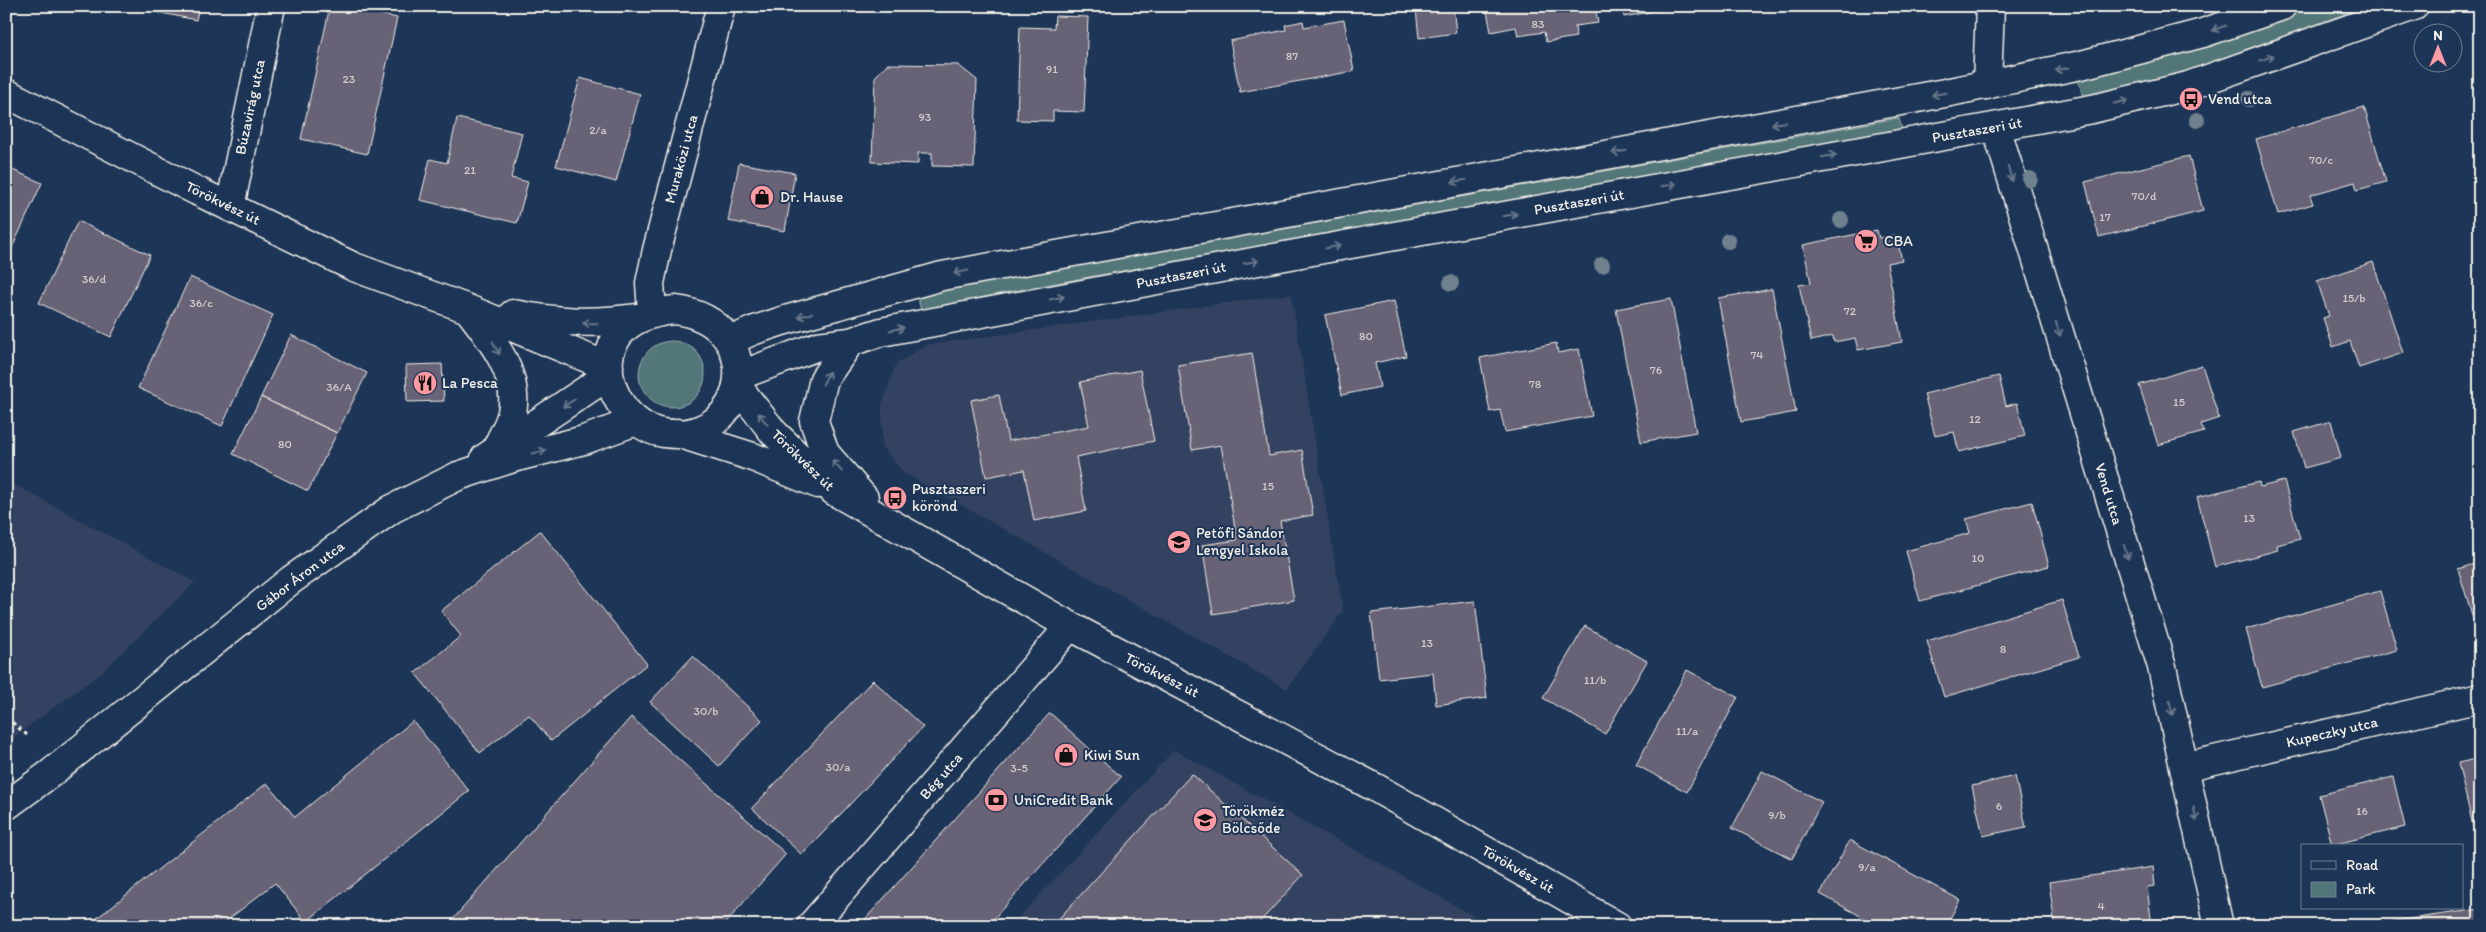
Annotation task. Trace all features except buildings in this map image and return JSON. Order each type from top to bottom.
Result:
[{"type":"street","name":"Búzavirág utca","points":[[230,207],[271,6]]},
{"type":"street","name":"Muraközi utca","points":[[645,315],[657,250],[721,6]]},
{"type":"street","name":"Vend utca","points":[[1990,6],[1987,85],[1996,127],[2162,667],[2219,926]]},
{"type":"street","points":[[730,341],[782,321],[942,276],[1987,85],[2081,65],[2184,38],[2282,6]]},
{"type":"street","name":"Pusztaszeri út","points":[[738,381],[818,346],[850,342],[881,332],[2092,109],[2188,86],[2414,6]]},
{"type":"street","name":"Törökvész út","points":[[6,93],[230,207],[354,267],[457,305],[609,371]]},
{"type":"street","name":"Törökvész út","points":[[457,305],[554,321],[596,323],[645,315]]},
{"type":"street","points":[[457,305],[495,345],[511,380],[512,412],[495,452]]},
{"type":"street","points":[[675,310],[693,312],[709,320],[730,341],[738,364],[738,381],[731,403],[722,417],[694,430],[663,433],[648,429],[636,421],[620,403],[609,371],[616,338],[645,315],[675,310]]},
{"type":"street","points":[[850,342],[824,379],[814,421],[825,453],[880,516]]},
{"type":"street","points":[[458,476],[609,371]]},
{"type":"street","name":"Törökvész út","points":[[738,381],[774,433],[834,491],[1070,626],[1376,788],[1617,926]]},
{"type":"street","name":"Gábor Áron utca","points":[[6,806],[52,773],[291,580],[392,509],[458,476],[513,458],[584,440],[636,421]]},
{"type":"street","points":[[677,433],[753,457],[834,491]]},
{"type":"street","name":"Bég utca","points":[[811,926],[1070,626]]},
{"type":"street","name":"Kupeczky utca","points":[[2184,767],[2480,698]]},
{"type":"path","points":[[6,717],[27,735]]},
{"type":"shaded area","name":"Petőfi Sándor Lengyel Iskola","points":[[1291,294],[1343,611],[1287,689],[904,473],[882,447],[882,405],[896,364],[926,345]]},
{"type":"shaded area","points":[[6,480],[195,582],[100,674],[6,743]]},
{"type":"shaded area","name":"Törökméz Bölcsőde","points":[[1174,750],[1430,891],[1491,926],[1011,926]]},
{"type":"green space","points":[[2317,6],[2367,6],[2183,72],[2084,98],[2077,77],[2206,45]]},
{"type":"green space","points":[[1899,118],[1902,130],[1023,289],[921,310],[917,295]]},
{"type":"green space","points":[[672,341],[685,344],[695,351],[702,361],[705,374],[702,387],[695,397],[685,404],[672,407],[659,404],[649,397],[642,387],[639,374],[642,361],[649,351],[659,344]]},
{"type":"place","name":"Vend utca","points":[[2191,99]]},
{"type":"place","name":"Dr. Hause","points":[[762,197]]},
{"type":"place","name":"CBA","points":[[1866,241]]},
{"type":"place","name":"La Pesca","points":[[425,383]]},
{"type":"place","name":"Pusztaszeri körönd","points":[[895,498]]},
{"type":"place","name":"Petőfi Sándor Lengyel Iskola","points":[[1179,542]]},
{"type":"place","name":"Kiwi Sun","points":[[1066,755]]},
{"type":"place","name":"UniCredit Bank","points":[[996,800]]},
{"type":"place","name":"Törökméz Bölcsőde","points":[[1205,820]]}]
